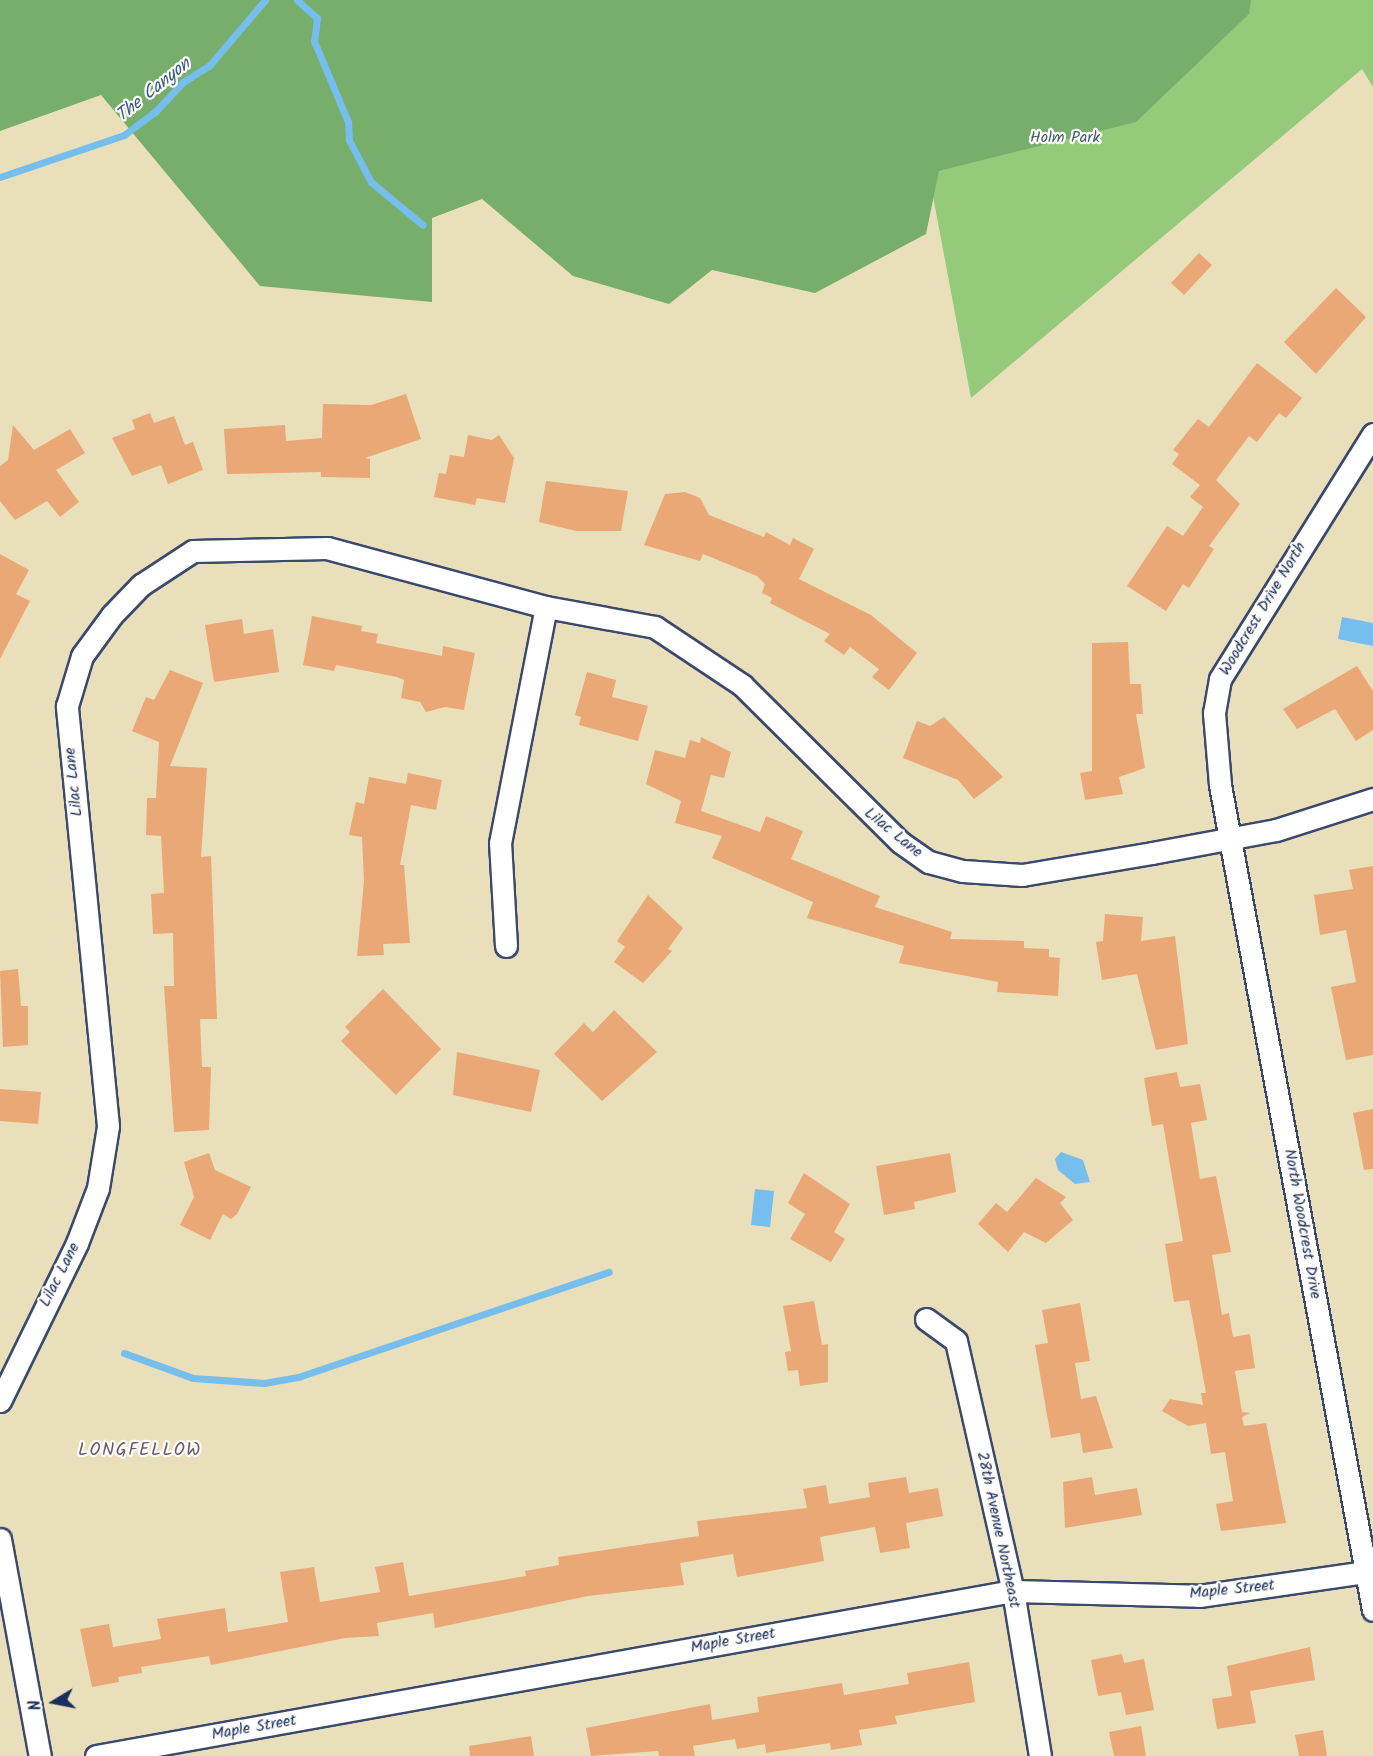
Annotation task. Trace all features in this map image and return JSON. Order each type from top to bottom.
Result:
[{"type":"street","name":"Woodcrest Drive North","points":[[1231,838],[1214,713],[1220,679],[1373,434]]},
{"type":"street","name":"Lilac Lane","points":[[0,1401],[77,1243],[98,1188],[108,1126],[68,706],[82,656],[141,585],[193,551],[327,548],[546,607],[655,627],[742,686],[850,797],[929,862],[963,871],[1022,874],[1231,838],[1373,799]]},
{"type":"street","points":[[506,946],[500,843],[546,607]]},
{"type":"street","name":"North Woodcrest Drive","points":[[1231,838],[1369,1571],[1373,1610]]},
{"type":"street","name":"28th Avenue Northeast","points":[[926,1319],[956,1341],[1012,1591],[1040,1756]]},
{"type":"street","points":[[0,1539],[40,1756]]},
{"type":"street","name":"Maple Street","points":[[96,1756],[1012,1591],[1199,1596],[1369,1571]]},
{"type":"green space","points":[[0,0],[1251,0],[1249,14],[1136,122],[939,171],[926,234],[815,293],[712,270],[669,304],[573,276],[482,199],[432,218],[432,302],[260,286],[101,95],[0,131]]},
{"type":"green space","name":"Holm Park","points":[[896,0],[1373,0],[1373,87],[1362,69],[971,398]]},
{"type":"water","points":[[1342,617],[1373,623],[1373,646],[1338,639]]},
{"type":"water","points":[[1061,1152],[1083,1160],[1090,1182],[1075,1184],[1058,1170],[1055,1159]]},
{"type":"water","points":[[755,1189],[774,1191],[770,1227],[751,1225]]},
{"type":"building","points":[[1199,253],[1212,265],[1184,295],[1171,283]]},
{"type":"building","points":[[1336,288],[1366,317],[1316,374],[1284,342]]},
{"type":"building","points":[[1257,363],[1302,398],[1286,418],[1279,413],[1257,442],[1249,436],[1216,480],[1240,504],[1209,546],[1214,549],[1189,588],[1183,584],[1166,611],[1127,586],[1167,526],[1183,536],[1203,507],[1190,497],[1200,485],[1172,464],[1179,454],[1173,450],[1198,419],[1209,427]]},
{"type":"building","points":[[406,394],[421,439],[365,458],[370,459],[370,478],[321,477],[321,472],[227,474],[224,429],[285,425],[286,441],[322,438],[323,404],[371,405]]},
{"type":"building","points":[[150,413],[154,423],[174,416],[185,445],[193,442],[203,470],[168,484],[161,465],[132,476],[112,438],[135,429],[132,420]]},
{"type":"building","points":[[13,425],[34,450],[70,429],[85,453],[56,470],[79,502],[60,517],[47,501],[15,520],[0,501],[0,466],[8,460]]},
{"type":"building","points":[[468,435],[492,440],[499,435],[514,458],[505,503],[477,498],[475,505],[434,497],[439,473],[446,474],[450,455],[464,457]]},
{"type":"building","points":[[546,481],[628,491],[621,531],[576,531],[539,522]]},
{"type":"building","points":[[685,492],[700,498],[709,515],[764,537],[766,532],[790,545],[793,538],[814,549],[799,579],[871,615],[917,653],[889,690],[872,677],[879,669],[850,647],[844,655],[824,641],[830,634],[770,603],[772,598],[762,593],[765,584],[757,576],[703,554],[700,561],[644,545],[665,494]]},
{"type":"building","points":[[0,554],[29,570],[16,594],[30,601],[0,659]]},
{"type":"building","points":[[312,616],[362,626],[361,631],[378,634],[376,643],[442,656],[443,646],[475,653],[464,710],[445,707],[426,712],[420,702],[401,698],[404,680],[397,677],[336,665],[334,671],[303,665]]},
{"type":"building","points":[[242,619],[244,634],[273,629],[279,672],[214,682],[205,625]]},
{"type":"building","points":[[1128,642],[1130,684],[1141,684],[1143,714],[1136,714],[1145,768],[1119,777],[1123,794],[1085,800],[1080,773],[1092,771],[1092,643]]},
{"type":"building","points":[[1357,666],[1373,691],[1373,730],[1356,741],[1335,709],[1297,729],[1283,709]]},
{"type":"building","points":[[170,670],[203,683],[170,766],[207,768],[201,857],[211,856],[217,1019],[200,1019],[202,1067],[211,1067],[209,1130],[174,1132],[164,986],[174,986],[173,933],[153,934],[151,894],[164,893],[161,836],[146,835],[147,798],[156,798],[159,742],[132,731],[146,697],[154,700]]},
{"type":"building","points":[[587,672],[616,680],[612,697],[648,706],[638,741],[579,725],[581,717],[575,715]]},
{"type":"building","points":[[944,717],[1003,777],[974,799],[958,780],[903,758],[917,721],[930,726]]},
{"type":"building","points":[[701,737],[731,752],[724,778],[711,775],[701,811],[760,832],[766,816],[803,831],[791,859],[880,896],[875,907],[952,932],[950,939],[1024,941],[1024,948],[1049,949],[1049,957],[1060,958],[1058,996],[997,992],[998,982],[899,963],[904,946],[807,918],[813,902],[712,858],[722,836],[675,823],[681,801],[646,784],[655,750],[685,758],[690,740],[700,743]]},
{"type":"building","points":[[408,773],[442,780],[436,810],[411,805],[400,865],[404,865],[410,943],[383,944],[384,955],[357,956],[364,881],[362,837],[349,835],[356,802],[364,804],[369,777],[406,784]]},
{"type":"building","points":[[1373,866],[1373,1055],[1346,1060],[1331,987],[1356,982],[1346,930],[1320,935],[1314,895],[1353,889],[1349,870]]},
{"type":"building","points":[[648,895],[683,928],[668,949],[672,951],[643,983],[614,962],[625,947],[617,941]]},
{"type":"building","points":[[1105,914],[1143,917],[1141,941],[1175,936],[1188,1044],[1156,1050],[1137,974],[1102,980],[1096,942],[1103,941]]},
{"type":"building","points":[[18,969],[21,1006],[28,1006],[28,1045],[3,1047],[0,971]]},
{"type":"building","points":[[383,989],[441,1049],[396,1095],[341,1041],[350,1032],[345,1027]]},
{"type":"building","points":[[614,1010],[657,1052],[602,1101],[554,1054],[584,1023],[593,1032]]},
{"type":"building","points":[[457,1052],[540,1070],[531,1112],[453,1095]]},
{"type":"building","points":[[1177,1072],[1180,1087],[1200,1084],[1207,1120],[1191,1123],[1200,1179],[1216,1176],[1231,1252],[1212,1255],[1222,1315],[1229,1313],[1233,1337],[1250,1334],[1255,1368],[1235,1371],[1242,1412],[1250,1413],[1242,1417],[1244,1426],[1266,1423],[1286,1523],[1221,1531],[1216,1504],[1233,1501],[1225,1452],[1211,1454],[1206,1423],[1188,1426],[1162,1411],[1170,1399],[1203,1405],[1201,1393],[1206,1393],[1189,1300],[1174,1302],[1165,1244],[1183,1241],[1163,1124],[1152,1126],[1144,1078]]},
{"type":"building","points":[[0,1089],[41,1092],[38,1124],[0,1121]]},
{"type":"building","points":[[1373,1109],[1373,1169],[1364,1170],[1353,1113]]},
{"type":"building","points":[[209,1153],[215,1170],[251,1187],[237,1214],[231,1219],[223,1214],[210,1240],[180,1225],[194,1197],[184,1162]]},
{"type":"building","points":[[950,1153],[956,1192],[914,1202],[915,1209],[884,1215],[876,1166]]},
{"type":"building","points":[[804,1173],[850,1204],[834,1232],[845,1239],[831,1262],[790,1239],[805,1214],[788,1203]]},
{"type":"building","points":[[1036,1178],[1066,1197],[1060,1203],[1073,1220],[1046,1243],[1024,1232],[1008,1252],[978,1224],[996,1203],[1007,1212]]},
{"type":"building","points":[[814,1301],[822,1345],[828,1344],[828,1382],[800,1386],[798,1370],[788,1371],[785,1352],[791,1351],[783,1306]]},
{"type":"building","points":[[1080,1303],[1090,1361],[1075,1363],[1081,1399],[1096,1396],[1113,1448],[1083,1453],[1080,1433],[1051,1438],[1035,1345],[1048,1343],[1042,1310]]},
{"type":"building","points":[[906,1477],[909,1493],[938,1488],[943,1516],[906,1523],[910,1548],[880,1553],[875,1527],[820,1537],[824,1561],[737,1577],[733,1554],[680,1563],[684,1585],[588,1596],[435,1628],[433,1613],[377,1623],[379,1636],[345,1638],[211,1665],[209,1656],[141,1667],[142,1673],[118,1677],[119,1682],[92,1687],[80,1629],[109,1624],[113,1647],[161,1639],[157,1619],[225,1608],[228,1632],[288,1622],[280,1572],[314,1567],[320,1602],[380,1592],[375,1567],[403,1562],[409,1596],[526,1576],[525,1571],[559,1565],[558,1557],[699,1536],[697,1521],[807,1508],[803,1489],[826,1485],[829,1504],[870,1497],[868,1483]]},
{"type":"building","points":[[1092,1477],[1095,1495],[1137,1488],[1142,1515],[1065,1528],[1063,1482]]},
{"type":"building","points":[[1310,1647],[1315,1680],[1250,1691],[1256,1723],[1217,1729],[1212,1699],[1232,1696],[1227,1666]]},
{"type":"building","points":[[1122,1654],[1124,1663],[1144,1659],[1154,1710],[1126,1715],[1121,1692],[1098,1696],[1091,1660]]},
{"type":"building","points":[[969,1662],[975,1702],[895,1716],[897,1724],[859,1730],[862,1745],[831,1750],[830,1743],[766,1753],[765,1744],[737,1749],[735,1739],[693,1746],[695,1756],[659,1756],[658,1751],[591,1756],[586,1728],[710,1704],[712,1720],[759,1712],[757,1697],[842,1683],[844,1695],[909,1684],[907,1673]]},
{"type":"building","points":[[1141,1726],[1146,1756],[1114,1756],[1109,1732]]},
{"type":"building","points":[[1323,1730],[1327,1756],[1299,1756],[1295,1735]]},
{"type":"building","points":[[531,1736],[534,1756],[470,1756],[469,1746]]},
{"type":"waterway","name":"The Canyon","points":[[0,177],[124,135],[155,112],[183,82],[209,66],[265,0]]},
{"type":"waterway","points":[[297,0],[317,18],[314,41],[348,122],[349,140],[371,182],[423,225]]},
{"type":"waterway","points":[[124,1353],[193,1378],[264,1383],[298,1377],[609,1272]]},
{"type":"district","name":"LONGFELLOW","points":[[140,1451]]}]
